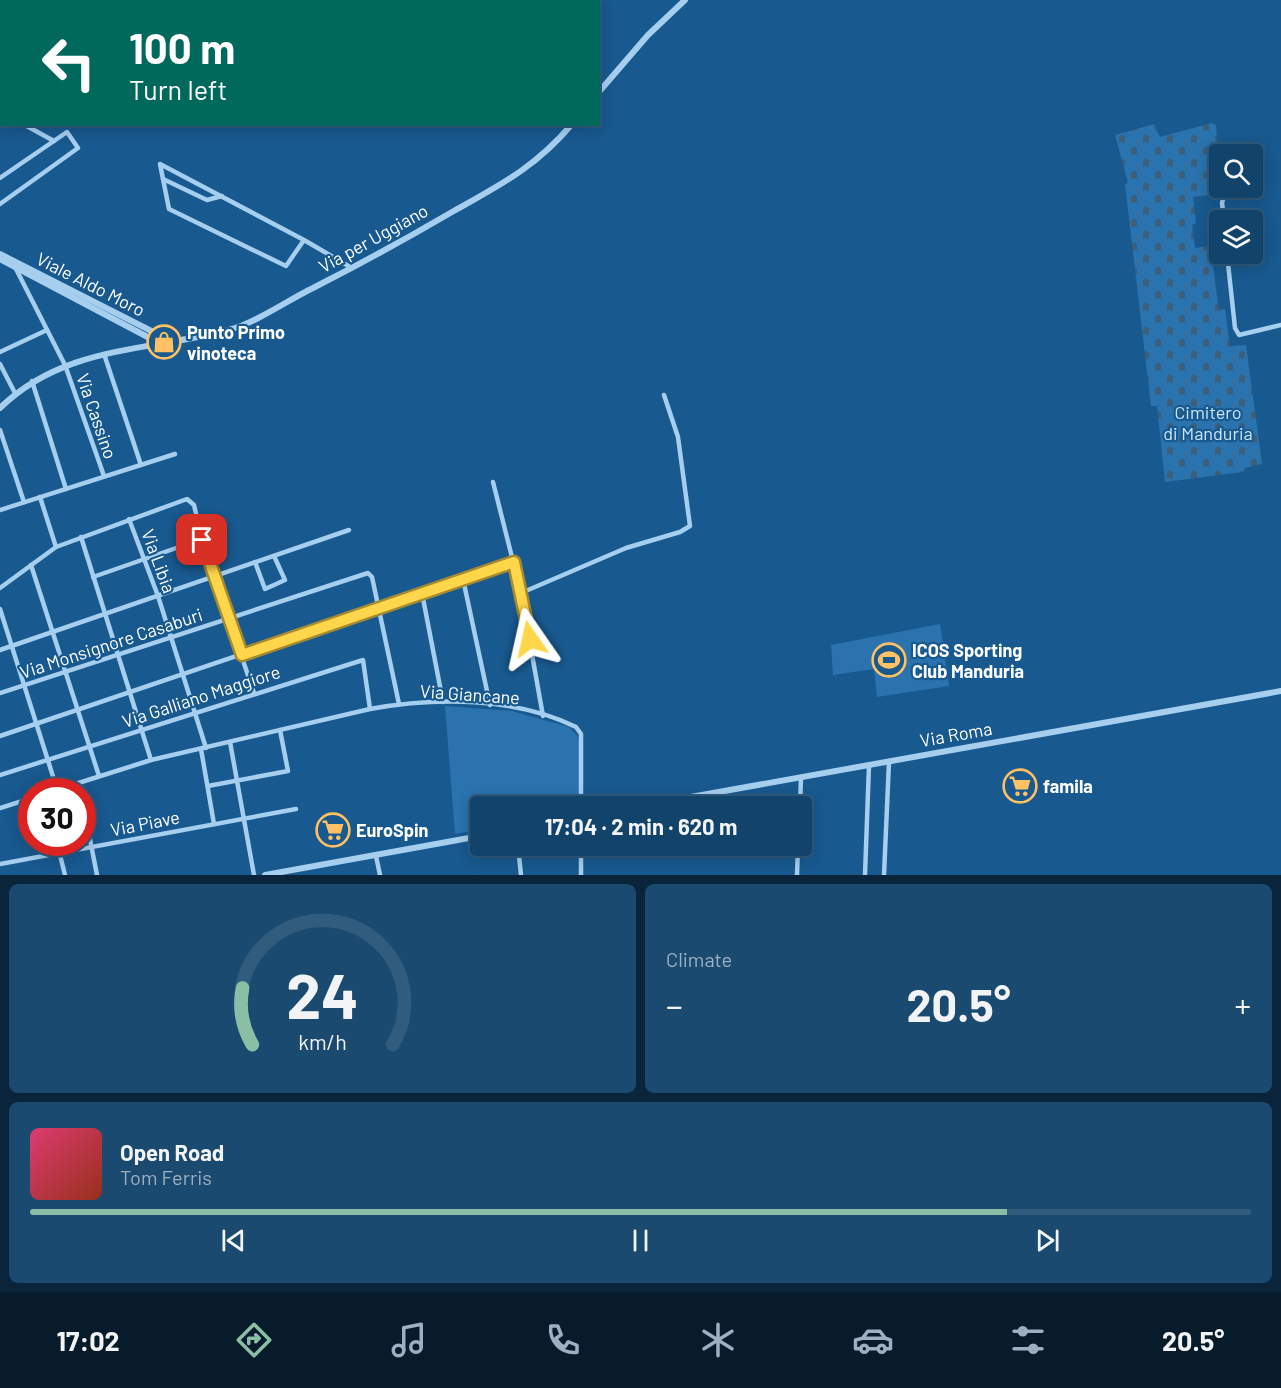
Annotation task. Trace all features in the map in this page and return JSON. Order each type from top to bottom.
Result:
[{"type":"street","points":[[600,91],[648,35],[685,0]]},
{"type":"street","points":[[27,126],[54,141]]},
{"type":"street","name":"Via per Uggiano","points":[[159,343],[234,328],[352,268],[535,163],[570,126]]},
{"type":"street","points":[[0,178],[67,132],[78,148],[0,204]]},
{"type":"street","points":[[304,240],[286,266],[169,209],[160,164],[304,240],[352,268]]},
{"type":"street","points":[[163,179],[207,200],[222,196]]},
{"type":"street","name":"Viale Aldo Moro","points":[[0,254],[169,341]]},
{"type":"street","name":"Viale Aldo Moro","points":[[0,260],[159,343]]},
{"type":"street","points":[[1228,264],[1235,328],[1239,334],[1281,325]]},
{"type":"street","name":"Via Cassino","points":[[15,267],[65,365],[104,476]]},
{"type":"street","points":[[0,352],[47,330]]},
{"type":"street","points":[[0,408],[32,381],[65,365],[104,354],[159,343]]},
{"type":"street","points":[[104,354],[141,465]]},
{"type":"street","points":[[0,364],[15,393]]},
{"type":"street","points":[[32,381],[66,489]]},
{"type":"street","points":[[521,592],[626,548],[680,532],[690,526],[678,437],[663,395]]},
{"type":"street","points":[[0,429],[24,502]]},
{"type":"street","points":[[0,510],[176,453]]},
{"type":"street","points":[[493,482],[521,592],[543,716]]},
{"type":"street","points":[[40,497],[56,547]]},
{"type":"street","points":[[0,588],[56,547],[187,499],[194,505],[202,540],[254,693]]},
{"type":"street","name":"Via Libia","points":[[129,519],[158,596],[195,712],[214,824]]},
{"type":"street","points":[[0,650],[349,530]]},
{"type":"street","points":[[81,537],[151,760]]},
{"type":"street","points":[[93,577],[202,540]]},
{"type":"street","points":[[255,562],[265,589],[285,580],[273,556]]},
{"type":"street","points":[[0,736],[514,562]]},
{"type":"street","points":[[30,565],[99,776]]},
{"type":"street","name":"Via Monsignore Casaburi","points":[[0,693],[368,573],[372,577],[378,609]]},
{"type":"street","points":[[463,579],[490,705]]},
{"type":"street","points":[[422,593],[443,702]]},
{"type":"street","points":[[0,609],[53,778]]},
{"type":"street","points":[[378,609],[399,704]]},
{"type":"street","name":"Via Galliano Maggiore","points":[[0,775],[363,660],[370,709]]},
{"type":"street","name":"Via Roma","points":[[698,796],[1281,691]]},
{"type":"street","name":"Via Giancane","points":[[93,778],[151,760],[370,709],[399,704],[443,702],[490,705],[543,716],[576,727],[581,734],[582,796]]},
{"type":"street","points":[[207,786],[288,771],[280,730]]},
{"type":"street","points":[[230,742],[254,875]]},
{"type":"street","points":[[885,875],[889,762]]},
{"type":"street","points":[[865,875],[869,765]]},
{"type":"street","points":[[800,796],[801,778]]},
{"type":"street","points":[[0,808],[18,802]]},
{"type":"street","name":"Via Piave","points":[[96,846],[296,809]]},
{"type":"street","points":[[265,875],[470,838]]},
{"type":"street","name":"Via Piave","points":[[0,864],[44,856]]},
{"type":"street","points":[[62,856],[65,875]]},
{"type":"street","points":[[94,856],[98,875]]},
{"type":"street","points":[[376,856],[380,875]]},
{"type":"street","points":[[519,856],[521,875]]},
{"type":"street","points":[[581,856],[581,875]]},
{"type":"street","points":[[797,875],[798,856]]},
{"type":"green space","name":"Cimitero di Manduria","points":[[1212,123],[1216,125],[1217,144],[1209,144],[1209,195],[1193,197],[1196,223],[1192,225],[1195,248],[1209,247],[1209,264],[1213,264],[1219,310],[1225,309],[1230,346],[1246,345],[1262,464],[1245,468],[1243,472],[1165,482],[1157,406],[1151,406],[1125,184],[1128,183],[1115,135],[1154,124],[1160,137]]},
{"type":"green space","name":"ICOS Sporting Club Manduria","points":[[940,624],[949,686],[877,697],[874,669],[833,675],[831,645]]},
{"type":"green space","points":[[445,706],[512,711],[569,727],[577,735],[580,744],[580,796],[470,796],[470,831],[455,834]]},
{"type":"place","name":"Punto Primo vinoteca","points":[[164,342]]},
{"type":"place","name":"ICOS Sporting Club Manduria","points":[[889,660]]},
{"type":"place","name":"famila","points":[[1020,786]]},
{"type":"place","name":"EuroSpin","points":[[333,830]]},
{"type":"route","points":[[202,540],[242,655],[514,562],[530,639]]}]
